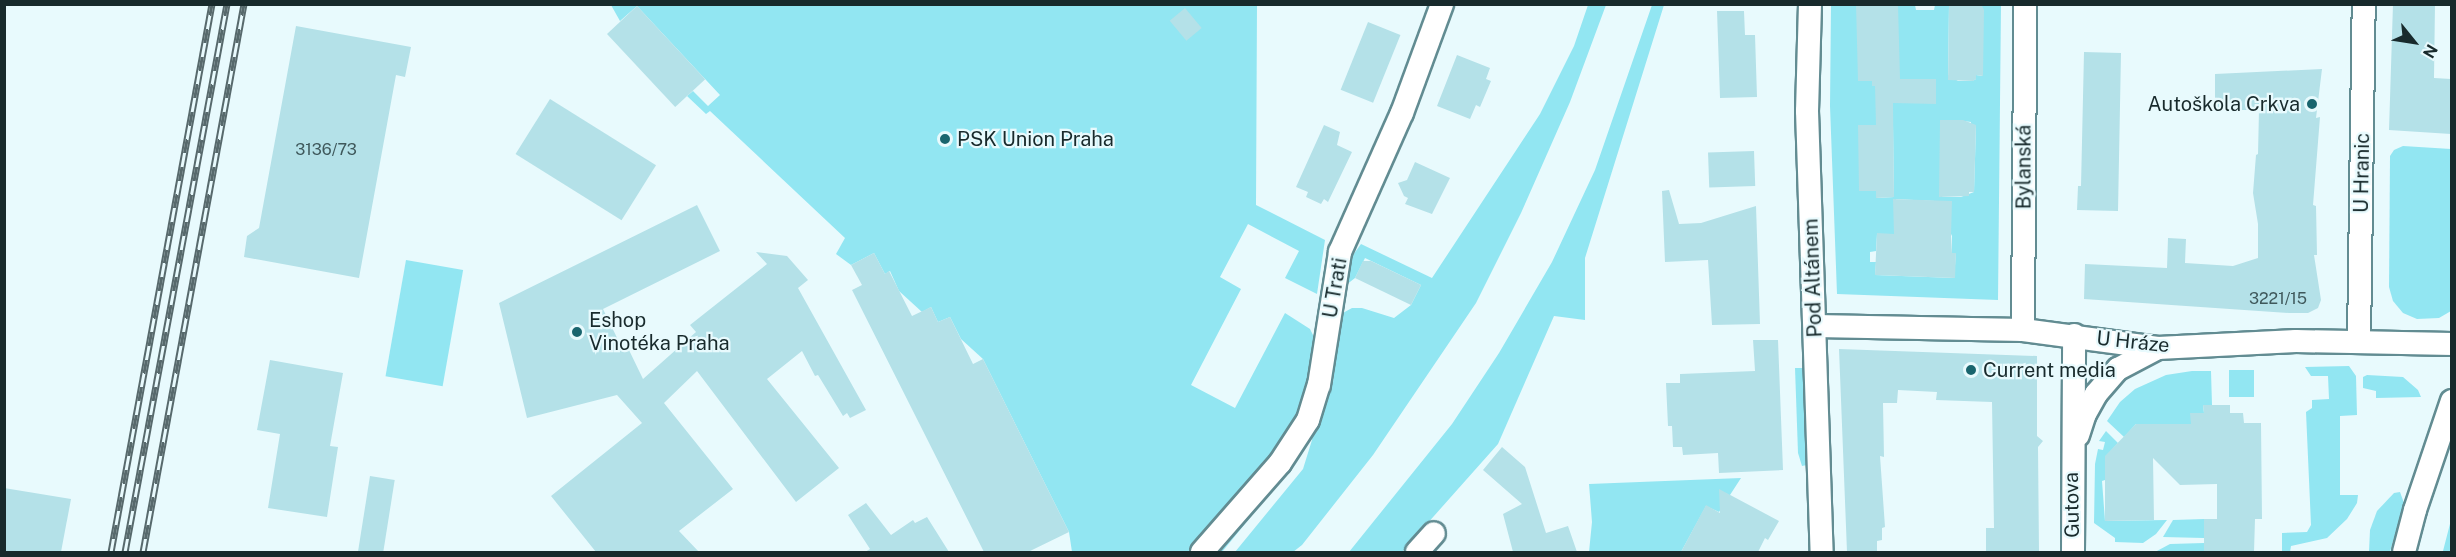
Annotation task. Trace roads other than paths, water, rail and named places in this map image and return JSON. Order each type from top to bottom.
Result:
[{"type":"street","name":"U Trati","points":[[1202,552],[1280,463],[1308,420],[1319,385],[1340,252],[1402,112],[1442,4]]},
{"type":"street","name":"Pod Altánem","points":[[1810,4],[1807,111],[1822,552]]},
{"type":"street","name":"Bylanská","points":[[2023,330],[2025,4]]},
{"type":"street","name":"U Hranic","points":[[2360,342],[2364,4]]},
{"type":"street","name":"U Hráze","points":[[1816,326],[2023,330],[2158,348],[2295,341],[2451,344]]},
{"type":"street","name":"Gutova","points":[[2073,552],[2074,335]]},
{"type":"street","name":"Gutova","points":[[2072,457],[2085,414],[2096,394],[2118,369],[2158,348]]},
{"type":"street","points":[[2404,552],[2415,510],[2451,401]]},
{"type":"street","points":[[1417,552],[1434,533]]},
{"type":"railway","points":[[111,552],[212,4]]},
{"type":"railway","points":[[125,552],[227,4]]},
{"type":"railway","points":[[143,552],[244,4]]},
{"type":"place","name":"Autoškola Crkva","points":[[2312,104]]},
{"type":"place","name":"PSK Union Praha","points":[[945,139]]},
{"type":"place","name":"Eshop Vinotéka Praha","points":[[577,332]]},
{"type":"place","name":"Current media","points":[[1971,370]]}]
